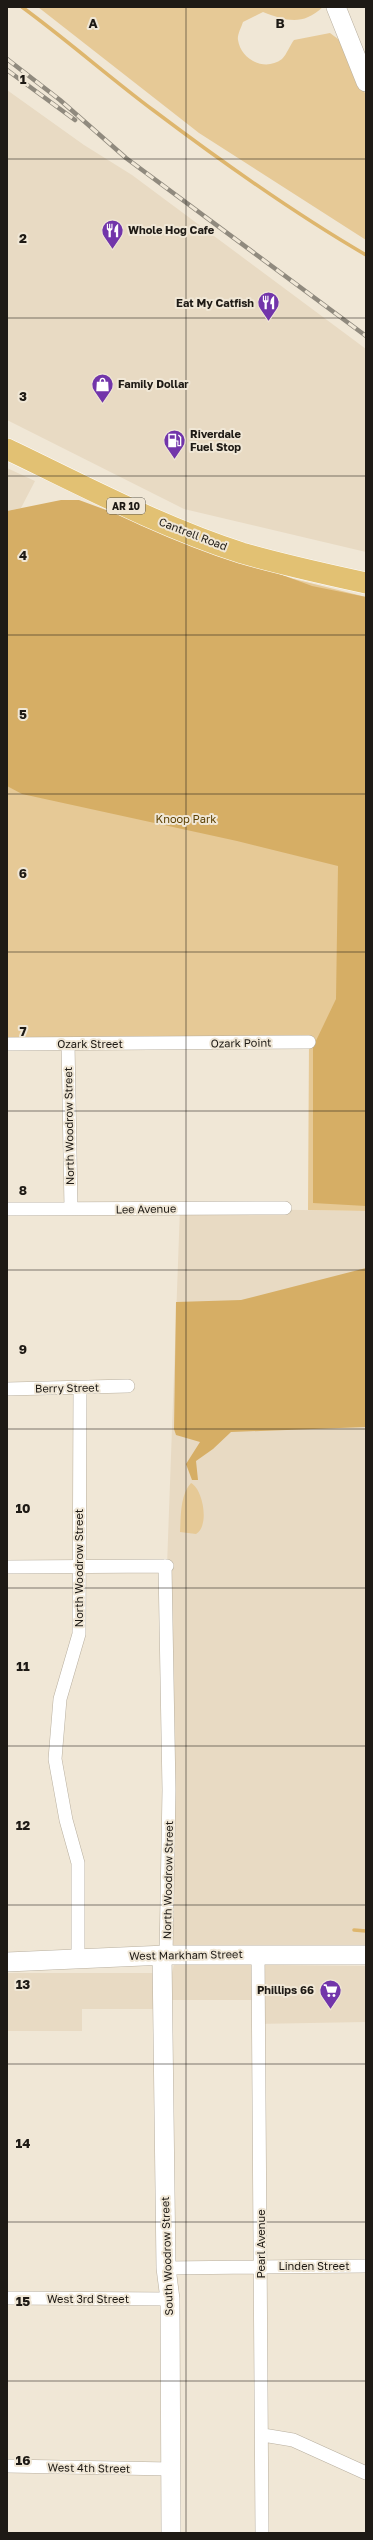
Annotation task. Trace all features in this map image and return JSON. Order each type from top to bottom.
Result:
[{"type":"main road","points":[[336,7],[366,82]]},
{"type":"main road","name":"Cantrell Road","points":[[7,449],[124,506],[187,533],[243,553],[366,583]]},
{"type":"main road","points":[[7,1952],[30,1960]]},
{"type":"main road","name":"West Markham Street","points":[[7,1962],[78,1957],[164,1955],[366,1955]]},
{"type":"main road","name":"South Woodrow Street","points":[[164,1955],[166,2268],[170,2299],[171,2533]]},
{"type":"street","name":"Ozark Point","points":[[173,1043],[309,1042]]},
{"type":"street","name":"Ozark Street","points":[[7,1044],[173,1043]]},
{"type":"street","name":"North Woodrow Street","points":[[68,1044],[71,1208]]},
{"type":"street","name":"Lee Avenue","points":[[7,1209],[71,1208],[103,1210],[284,1208]]},
{"type":"street","name":"Berry Street","points":[[7,1389],[80,1389],[128,1386]]},
{"type":"street","name":"North Woodrow Street","points":[[78,1957],[78,1863],[66,1820],[55,1759],[55,1732],[60,1699],[79,1634],[80,1389]]},
{"type":"street","name":"North Woodrow Street","points":[[79,1567],[166,1566],[169,1790],[164,1955]]},
{"type":"street","points":[[7,1567],[79,1567]]},
{"type":"street","name":"Pearl Avenue","points":[[258,1954],[263,2435],[262,2533]]},
{"type":"street","name":"Linden Street","points":[[166,2268],[366,2266]]},
{"type":"street","name":"West 3rd Street","points":[[7,2298],[170,2299]]},
{"type":"street","points":[[263,2435],[293,2440],[366,2473]]},
{"type":"street","name":"West 4th Street","points":[[7,2466],[171,2469]]},
{"type":"shaded area","points":[[7,90],[84,145],[132,175],[366,349],[366,552],[184,509],[7,420]]},
{"type":"shaded area","points":[[7,468],[35,481],[21,508],[7,511]]},
{"type":"shaded area","points":[[180,1208],[366,1211],[366,1955],[162,1955],[167,1566]]},
{"type":"shaded area","points":[[174,1964],[366,1966],[366,2022],[254,2024],[255,2000],[171,2000],[171,2009],[82,2009],[82,2031],[7,2031],[7,1973],[172,1973]]},
{"type":"green space","points":[[38,7],[323,7],[308,17],[294,20],[280,18],[263,12],[243,22],[238,40],[244,53],[255,62],[261,64],[275,63],[282,59],[294,40],[330,33],[346,45],[366,96],[366,240],[199,133]]},
{"type":"green space","name":"Knoop Park","points":[[61,500],[79,500],[312,586],[366,597],[366,1206],[313,1203],[313,1047],[336,999],[338,866],[237,841],[22,794],[7,786],[7,511]]},
{"type":"green space","name":"Knoop Park","points":[[7,527],[278,575],[366,597],[366,1211],[308,1210],[309,1042],[7,1045]]},
{"type":"green space","points":[[366,1268],[366,1427],[231,1432],[213,1449],[196,1461],[198,1480],[192,1480],[186,1464],[200,1442],[176,1435],[174,1429],[176,1302],[241,1300]]},
{"type":"green space","points":[[191,1483],[199,1492],[202,1500],[204,1516],[203,1524],[196,1534],[180,1532],[183,1500],[187,1488]]},
{"type":"waterway","points":[[22,7],[205,149],[311,222],[366,255]]},
{"type":"waterway","points":[[354,1930],[366,1931]]},
{"type":"railway","points":[[7,59],[60,100],[126,158],[366,336]]},
{"type":"railway","points":[[7,70],[75,120]]},
{"type":"place","name":"Whole Hog Cafe","points":[[113,250]]},
{"type":"place","name":"Eat My Catfish","points":[[269,322]]},
{"type":"place","name":"Family Dollar","points":[[102,404]]},
{"type":"place","name":"Riverdale Fuel Stop","points":[[174,460]]},
{"type":"place","name":"Phillips 66","points":[[330,2010]]}]
